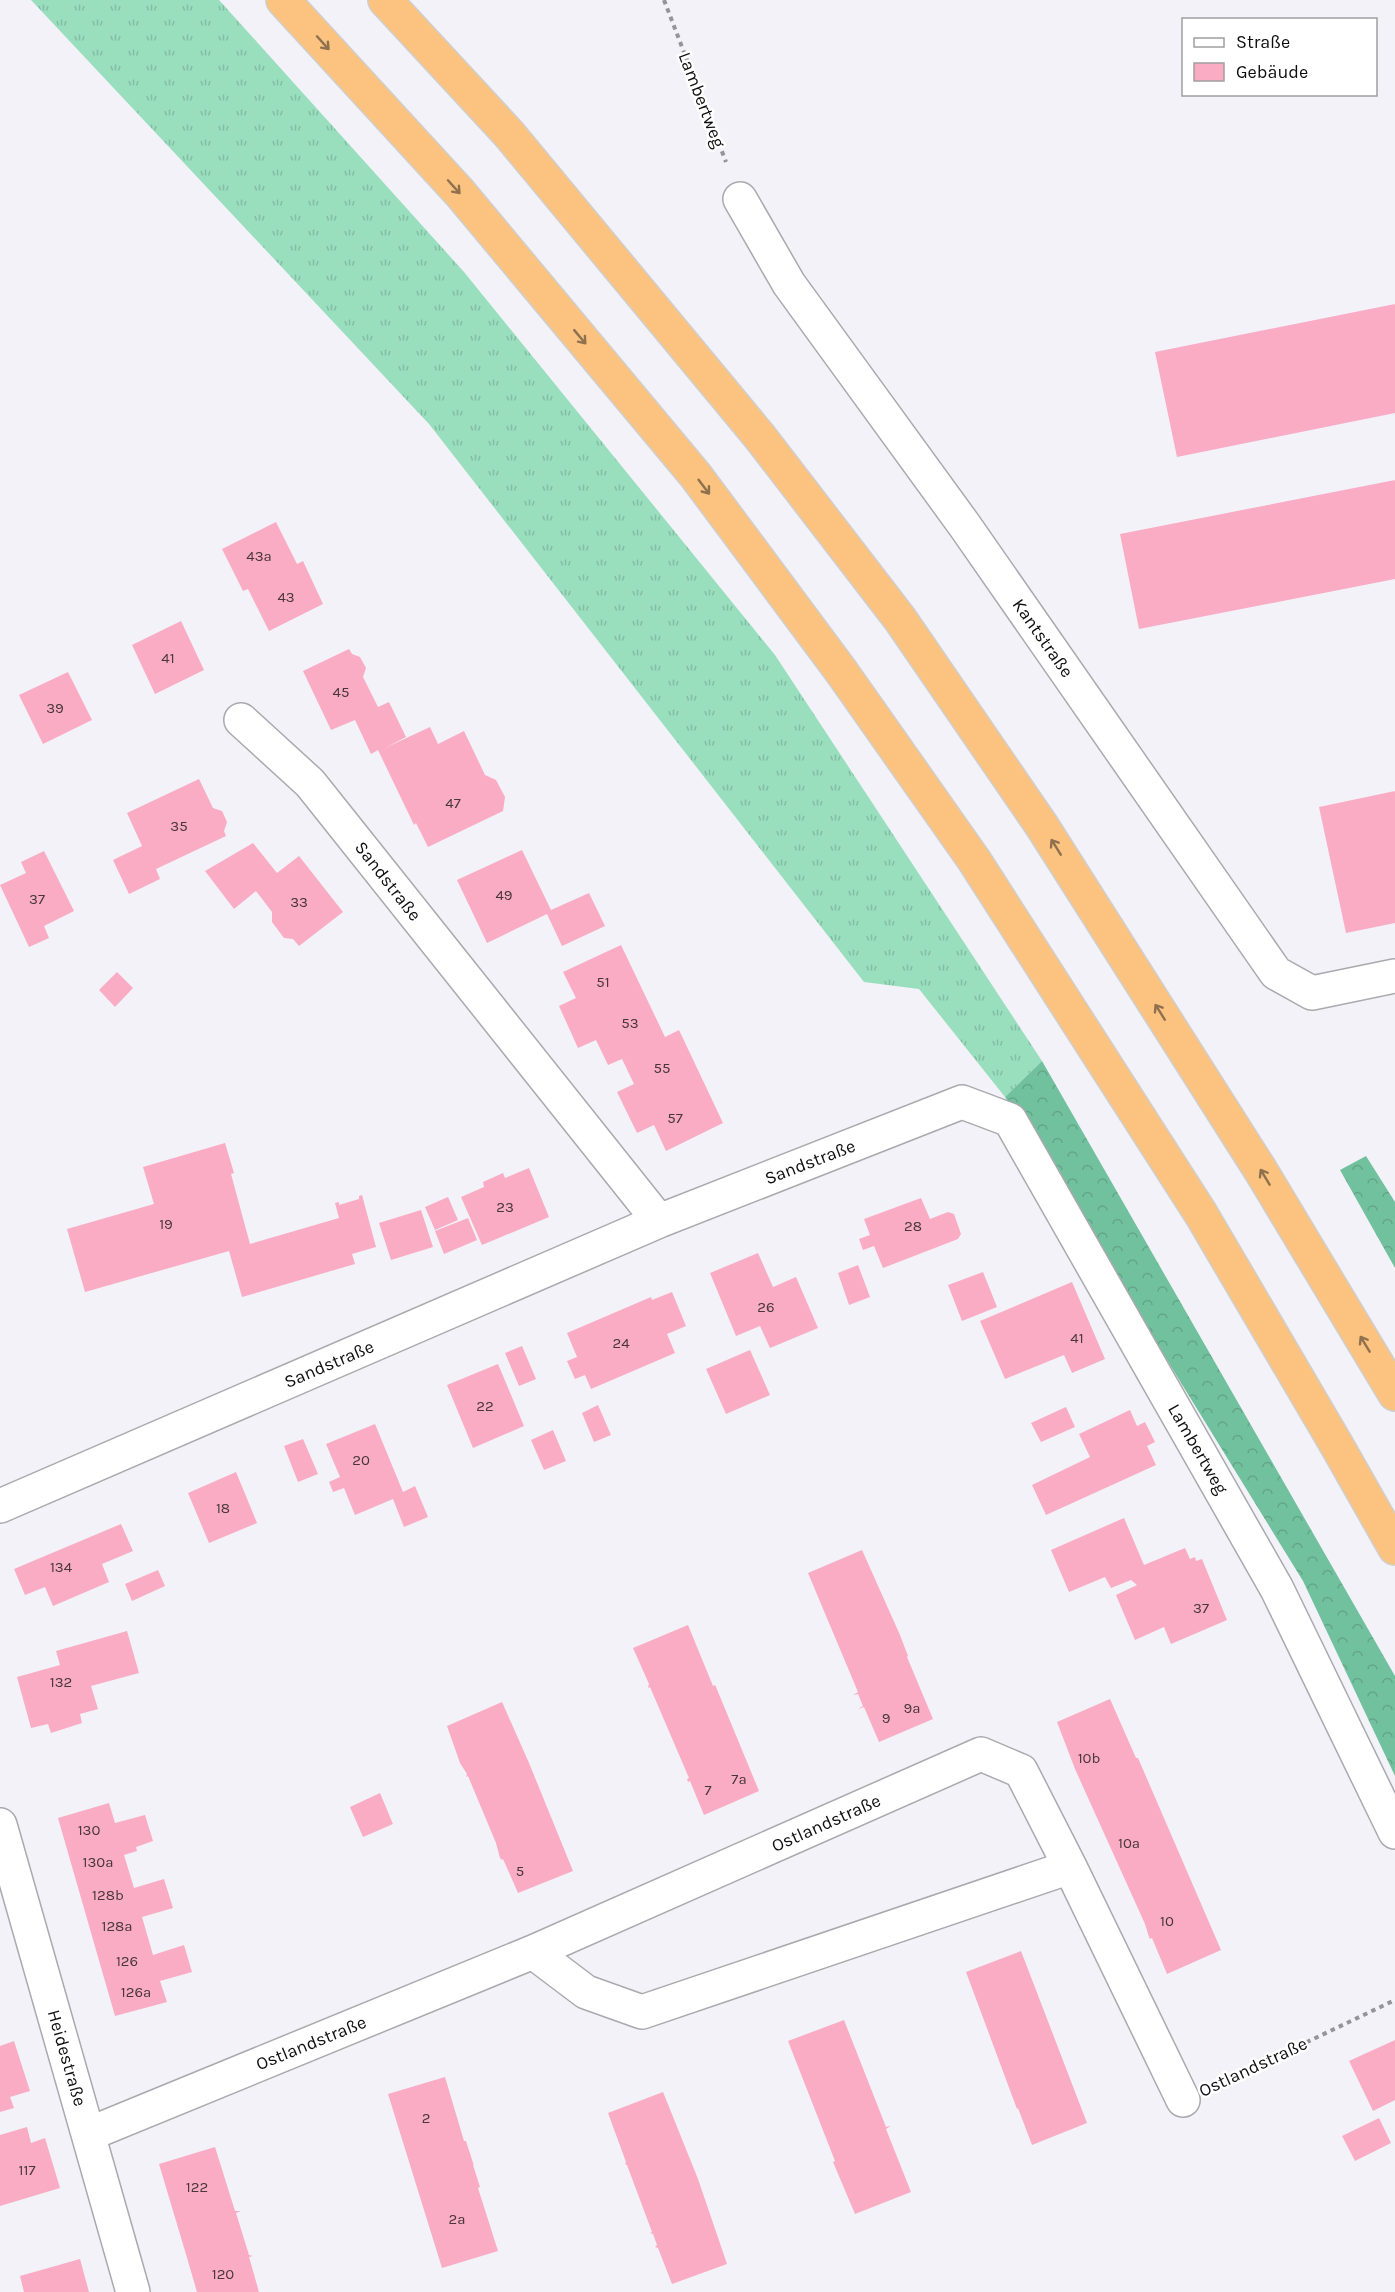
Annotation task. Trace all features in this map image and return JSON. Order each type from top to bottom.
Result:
[{"type":"highway","points":[[283,0],[460,193],[696,476],[841,671],[974,860],[1201,1214],[1395,1548]]},
{"type":"highway","points":[[385,0],[509,134],[760,437],[900,619],[1042,826],[1261,1171],[1395,1394]]},
{"type":"street","name":"Kantstraße","points":[[740,200],[789,284],[964,526],[1276,972],[1312,993],[1395,976]]},
{"type":"street","name":"Sandstraße","points":[[241,720],[310,783],[659,1221]]},
{"type":"street","name":"Sandstraße","points":[[0,1506],[659,1221],[962,1102]]},
{"type":"street","name":"Lambertweg","points":[[962,1102],[1010,1120],[1277,1589],[1395,1832]]},
{"type":"street","name":"Ostlandstraße","points":[[89,2134],[533,1952],[981,1754],[1021,1771],[1183,2100]]},
{"type":"street","name":"Heidestraße","points":[[0,1825],[133,2292]]},
{"type":"street","points":[[533,1952],[586,1992],[642,2012],[1070,1867]]},
{"type":"path","name":"Lambertweg","points":[[664,0],[740,200]]},
{"type":"path","name":"Ostlandstraße","points":[[1183,2100],[1395,2001]]},
{"type":"green space","points":[[31,0],[219,0],[464,272],[775,655],[1042,1061],[1005,1097],[919,989],[864,982],[429,424]]},
{"type":"green space","points":[[1042,1061],[1395,1676],[1395,1776],[1303,1581],[1005,1097]]},
{"type":"green space","points":[[1366,1156],[1395,1202],[1395,1268],[1340,1170]]},
{"type":"building","points":[[1395,304],[1395,413],[1177,457],[1155,352]]},
{"type":"building","points":[[1395,480],[1395,579],[1139,629],[1120,534]]},
{"type":"building","points":[[276,522],[297,564],[303,561],[323,604],[269,631],[248,589],[243,591],[222,549]]},
{"type":"building","points":[[181,621],[204,670],[155,694],[132,645]]},
{"type":"building","points":[[349,649],[352,654],[360,657],[366,668],[363,677],[378,707],[389,702],[406,737],[385,748],[430,727],[438,744],[464,731],[485,775],[496,780],[505,797],[503,811],[428,847],[416,823],[414,825],[378,750],[371,754],[355,720],[331,730],[303,671]]},
{"type":"building","points":[[68,672],[92,720],[43,744],[19,695]]},
{"type":"building","points":[[199,779],[213,808],[222,811],[227,822],[224,831],[226,836],[156,869],[160,879],[129,894],[113,860],[142,846],[127,813]]},
{"type":"building","points":[[1395,791],[1395,923],[1346,933],[1319,807]]},
{"type":"building","points":[[253,843],[277,873],[299,856],[343,912],[299,946],[293,939],[284,938],[272,922],[272,912],[256,891],[234,909],[205,871]]},
{"type":"building","points":[[522,850],[551,910],[589,893],[605,926],[562,946],[547,914],[487,943],[457,880]]},
{"type":"building","points":[[44,851],[74,911],[44,926],[49,938],[29,947],[0,885],[26,873],[21,862]]},
{"type":"building","points":[[621,945],[665,1037],[679,1030],[723,1123],[666,1151],[654,1125],[637,1133],[617,1092],[634,1084],[622,1059],[608,1065],[596,1040],[578,1048],[559,1006],[576,998],[563,972]]},
{"type":"building","points":[[117,972],[133,988],[115,1007],[99,990]]},
{"type":"building","points":[[225,1143],[250,1244],[339,1218],[335,1203],[339,1202],[339,1205],[359,1199],[362,1195],[376,1247],[352,1254],[355,1264],[242,1297],[229,1251],[85,1292],[67,1229],[154,1204],[143,1167]]},
{"type":"building","points":[[529,1168],[549,1217],[482,1245],[461,1197],[484,1187],[483,1182],[503,1173],[505,1178]]},
{"type":"building","points":[[448,1197],[458,1220],[435,1230],[425,1207]]},
{"type":"building","points":[[921,1198],[930,1219],[948,1212],[954,1214],[961,1234],[958,1239],[883,1268],[874,1246],[863,1250],[859,1239],[870,1235],[864,1219]]},
{"type":"building","points":[[421,1210],[433,1247],[391,1260],[379,1223]]},
{"type":"building","points":[[468,1218],[477,1240],[444,1254],[435,1231]]},
{"type":"building","points":[[758,1253],[773,1287],[796,1277],[818,1328],[770,1348],[760,1326],[736,1336],[710,1273]]},
{"type":"building","points":[[858,1265],[870,1297],[849,1305],[838,1273]]},
{"type":"building","points":[[983,1272],[997,1307],[962,1321],[948,1285]]},
{"type":"building","points":[[1072,1282],[1105,1359],[1072,1373],[1064,1355],[1005,1379],[980,1321]]},
{"type":"building","points":[[672,1292],[686,1326],[667,1334],[675,1353],[591,1389],[585,1375],[575,1379],[567,1361],[577,1357],[567,1333],[651,1297],[652,1300]]},
{"type":"building","points":[[522,1346],[536,1379],[519,1386],[505,1353]]},
{"type":"building","points":[[750,1350],[770,1395],[726,1414],[706,1369]]},
{"type":"building","points":[[498,1364],[524,1426],[473,1448],[447,1385]]},
{"type":"building","points":[[598,1405],[611,1435],[594,1442],[582,1413]]},
{"type":"building","points":[[1066,1407],[1075,1427],[1041,1442],[1031,1423]]},
{"type":"building","points":[[1130,1410],[1137,1426],[1145,1422],[1155,1442],[1147,1446],[1156,1465],[1046,1515],[1032,1485],[1090,1457],[1079,1434]]},
{"type":"building","points":[[375,1424],[403,1492],[415,1486],[428,1517],[404,1527],[393,1499],[355,1515],[344,1488],[333,1492],[329,1482],[340,1477],[326,1444]]},
{"type":"building","points":[[553,1430],[566,1461],[544,1470],[531,1440]]},
{"type":"building","points":[[303,1439],[318,1474],[298,1482],[284,1446]]},
{"type":"building","points":[[236,1472],[257,1523],[209,1543],[188,1493]]},
{"type":"building","points":[[1124,1518],[1144,1565],[1185,1548],[1190,1559],[1195,1557],[1196,1561],[1202,1559],[1227,1620],[1171,1644],[1164,1627],[1135,1640],[1116,1595],[1137,1585],[1131,1580],[1111,1588],[1105,1577],[1069,1592],[1051,1550]]},
{"type":"building","points":[[121,1524],[133,1551],[102,1564],[109,1582],[53,1606],[45,1587],[25,1595],[14,1569]]},
{"type":"building","points":[[862,1550],[900,1635],[933,1719],[879,1742],[864,1707],[858,1709],[863,1706],[858,1694],[853,1695],[858,1692],[808,1573]]},
{"type":"building","points":[[158,1570],[165,1586],[132,1601],[125,1584]]},
{"type":"building","points":[[688,1625],[759,1791],[704,1815],[690,1781],[688,1782],[689,1778],[650,1687],[648,1688],[649,1684],[633,1648]]},
{"type":"building","points":[[127,1631],[139,1673],[91,1686],[98,1709],[80,1714],[82,1723],[51,1733],[48,1724],[31,1728],[17,1677],[60,1665],[56,1651]]},
{"type":"building","points":[[1110,1699],[1221,1950],[1167,1974],[1075,1769],[1057,1722]]},
{"type":"building","points":[[502,1702],[573,1871],[518,1893],[503,1859],[500,1858],[496,1843],[468,1776],[466,1777],[467,1774],[460,1763],[447,1726]]},
{"type":"building","points":[[380,1793],[393,1824],[363,1837],[350,1807]]},
{"type":"building","points":[[109,1803],[115,1823],[145,1815],[153,1841],[136,1847],[137,1851],[124,1855],[134,1888],[164,1879],[173,1908],[142,1917],[153,1955],[184,1945],[192,1972],[160,1981],[167,2002],[115,2016],[58,1818]]},
{"type":"building","points":[[1021,1951],[1087,2123],[1032,2145],[966,1972]]},
{"type":"building","points":[[844,2020],[886,2127],[891,2126],[886,2129],[911,2192],[855,2214],[788,2041]]},
{"type":"building","points":[[1395,2040],[1395,2100],[1373,2111],[1349,2061]]},
{"type":"building","points":[[14,2041],[30,2091],[10,2097],[14,2108],[0,2112],[0,2046]]},
{"type":"building","points":[[445,2077],[474,2166],[480,2187],[478,2188],[498,2251],[442,2268],[388,2094]]},
{"type":"building","points":[[663,2092],[698,2179],[727,2264],[672,2284],[658,2248],[655,2247],[657,2245],[653,2234],[650,2233],[652,2232],[608,2113]]},
{"type":"building","points":[[1379,2118],[1391,2143],[1355,2161],[1342,2136]]},
{"type":"building","points":[[27,2127],[31,2143],[45,2138],[60,2188],[0,2206],[0,2135]]},
{"type":"building","points":[[215,2147],[235,2211],[241,2211],[236,2213],[249,2255],[253,2256],[249,2257],[259,2292],[197,2292],[159,2164]]},
{"type":"building","points":[[80,2259],[89,2292],[24,2292],[20,2276]]}]
